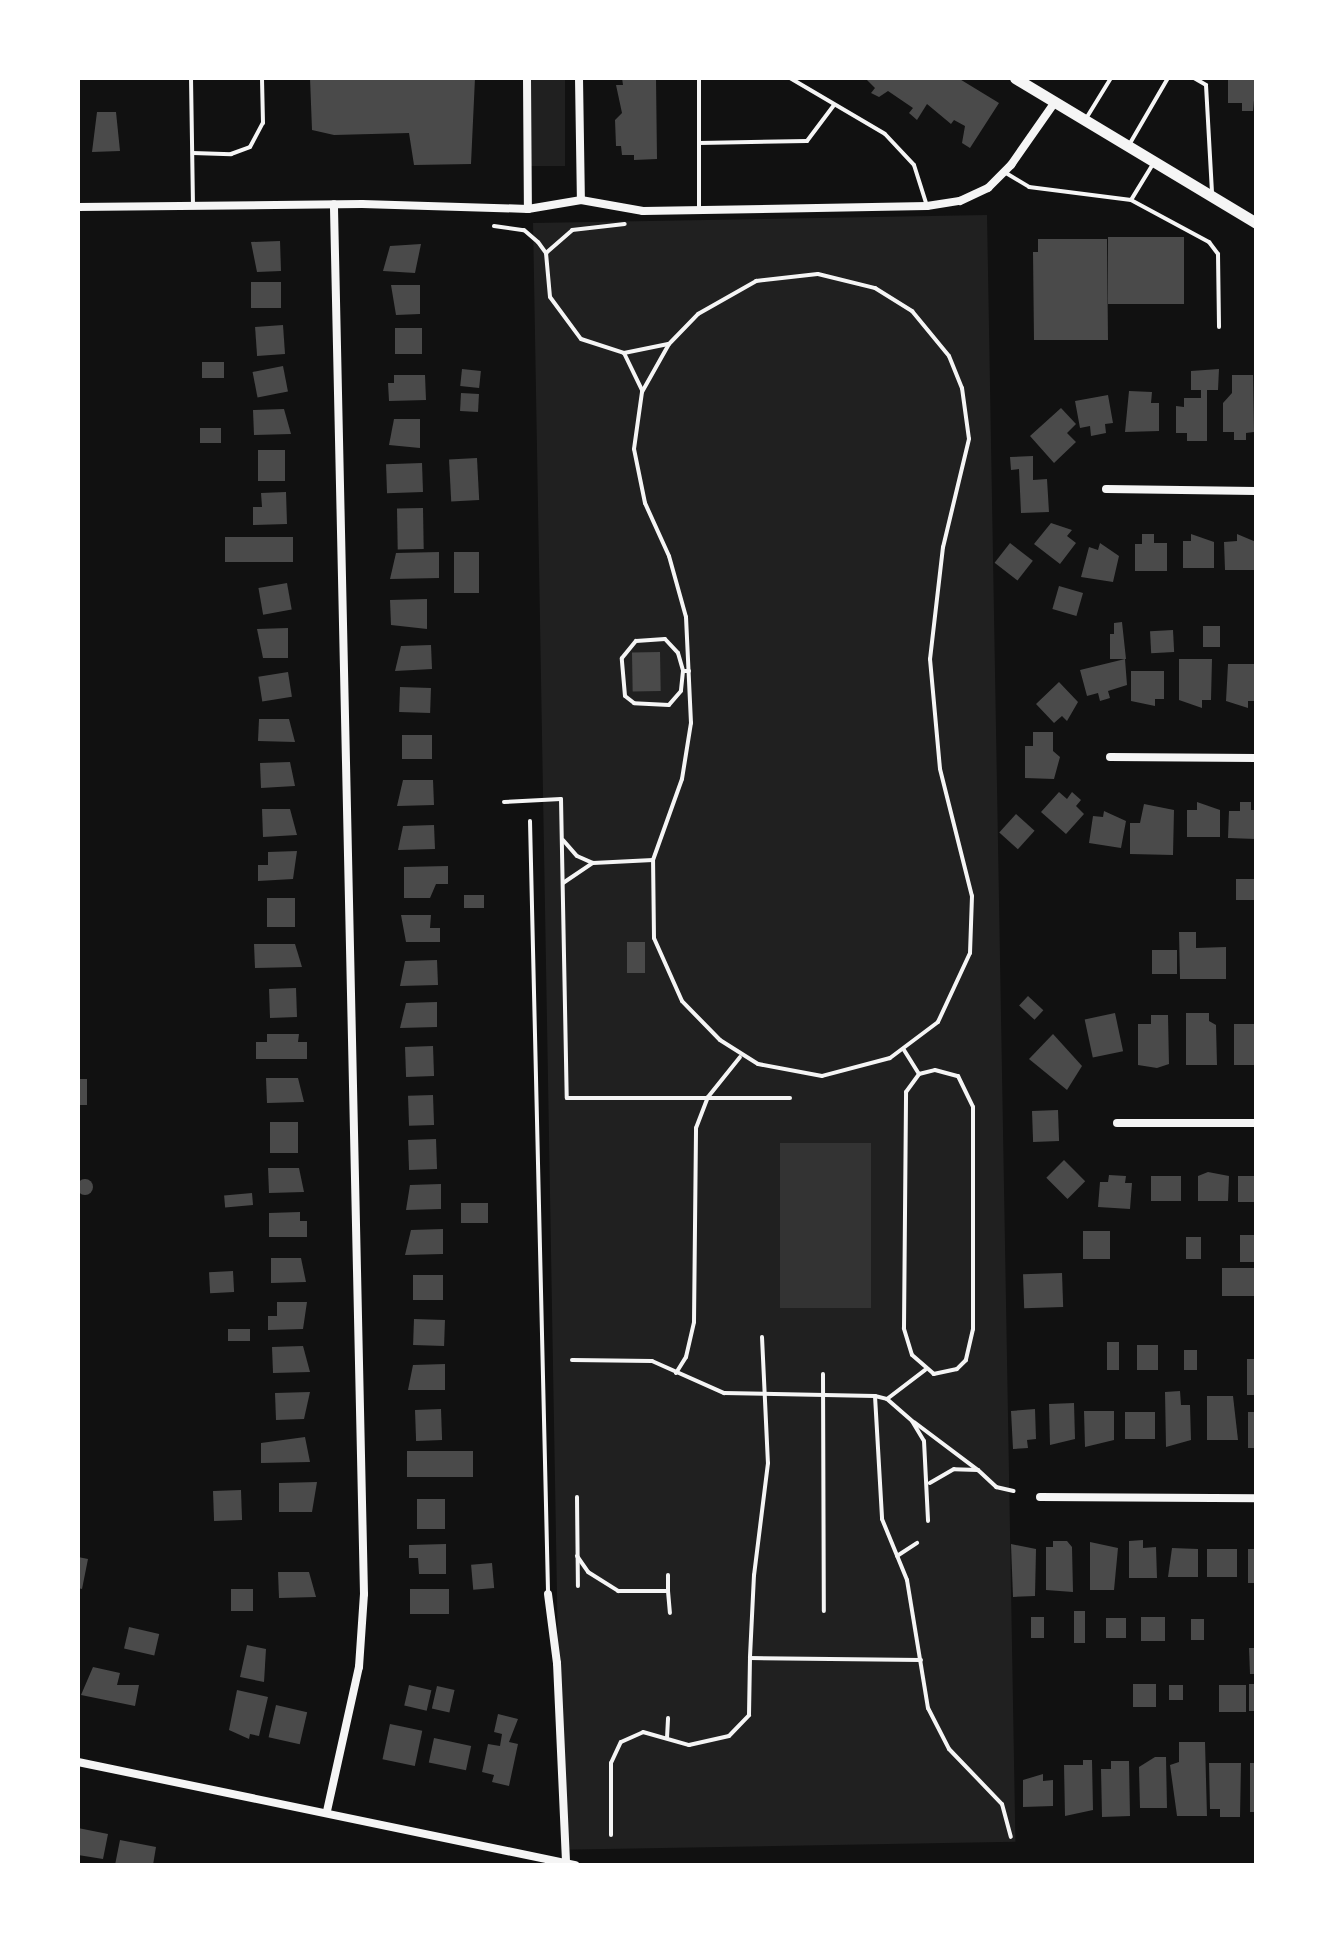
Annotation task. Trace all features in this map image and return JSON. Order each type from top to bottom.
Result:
[{"type":"street","points":[[527,78],[528,209]]},
{"type":"street","points":[[579,78],[581,200]]},
{"type":"street","points":[[1015,78],[1032,83],[1055,102],[1256,223]]},
{"type":"street","points":[[78,207],[334,204],[528,209],[581,200],[643,211],[927,206],[960,201],[988,188],[1004,172],[1055,102]]},
{"type":"street","points":[[327,1811],[359,1667],[364,1605],[334,204]]},
{"type":"street","points":[[1106,489],[1256,491]]},
{"type":"street","points":[[1110,757],[1256,758]]},
{"type":"street","points":[[1117,1123],[1256,1123]]},
{"type":"street","points":[[1040,1497],[1256,1498]]},
{"type":"street","points":[[78,1762],[327,1811],[569,1865],[557,1663],[548,1594]]},
{"type":"lane","points":[[191,78],[193,205]]},
{"type":"lane","points":[[193,153],[231,154],[250,147],[263,123],[262,78]]},
{"type":"lane","points":[[699,78],[699,211]]},
{"type":"lane","points":[[790,78],[885,134],[914,165],[927,206]]},
{"type":"lane","points":[[1085,120],[1111,78]]},
{"type":"lane","points":[[1128,146],[1168,78]]},
{"type":"lane","points":[[1194,78],[1206,85],[1212,196]]},
{"type":"lane","points":[[699,143],[807,141],[834,105]]},
{"type":"lane","points":[[1131,200],[1154,162]]},
{"type":"lane","points":[[1004,172],[1029,187],[1131,200],[1209,242],[1218,254],[1219,327]]},
{"type":"lane","points":[[530,821],[548,1594]]},
{"type":"path","points":[[494,226],[524,230],[546,253],[550,297],[566,325],[581,339],[624,353],[669,344]]},
{"type":"path","points":[[818,274],[875,288],[912,311],[949,356],[962,388],[969,439],[943,547],[930,659],[940,769],[972,896],[970,953],[938,1022],[904,1050],[868,1067],[822,1076],[779,1071],[741,1057],[682,1001],[665,971],[651,911],[653,860],[688,752],[686,617],[639,479],[634,449],[642,392],[669,344],[705,308],[732,291],[777,276],[818,274]]},
{"type":"path","points":[[624,353],[642,392]]},
{"type":"path","points":[[665,639],[678,653],[686,671],[681,691],[669,705],[634,703],[625,696],[622,658],[631,643],[665,639]]},
{"type":"path","points":[[504,802],[561,799],[567,1098],[790,1098]]},
{"type":"path","points":[[562,838],[577,856],[593,863],[653,860]]},
{"type":"path","points":[[563,883],[593,863]]},
{"type":"path","points":[[904,1050],[919,1074]]},
{"type":"path","points":[[676,1373],[686,1357],[694,1322],[696,1128],[708,1097],[741,1057]]},
{"type":"path","points":[[887,1399],[925,1370],[957,1369],[971,1347],[973,1107],[958,1076],[948,1070],[919,1074],[906,1092],[904,1328],[912,1355],[925,1370]]},
{"type":"path","points":[[611,1835],[614,1752],[632,1733],[702,1744],[741,1727],[749,1715],[754,1575],[768,1463],[762,1337]]},
{"type":"path","points":[[572,1360],[637,1359],[712,1390],[887,1399],[996,1487],[1014,1491]]},
{"type":"path","points":[[823,1374],[824,1611]]},
{"type":"path","points":[[875,1396],[880,1507],[907,1580],[928,1708],[939,1734],[995,1793],[1008,1815],[1011,1837]]},
{"type":"path","points":[[912,1421],[927,1452],[928,1521]]},
{"type":"path","points":[[929,1484],[954,1469],[978,1470]]},
{"type":"path","points":[[577,1497],[578,1586]]},
{"type":"path","points":[[897,1556],[917,1543]]},
{"type":"path","points":[[577,1556],[588,1572],[618,1591],[668,1591]]},
{"type":"path","points":[[668,1575],[670,1613]]},
{"type":"path","points":[[750,1658],[921,1660]]},
{"type":"path","points":[[667,1738],[668,1718]]},
{"type":"shaded area","points":[[531,78],[565,78],[565,166],[531,166]]},
{"type":"shaded area","points":[[987,215],[1015,1842],[561,1850],[533,223]]},
{"type":"shaded area","points":[[780,1143],[871,1143],[871,1308],[780,1308]]},
{"type":"building","points":[[310,78],[475,78],[471,164],[414,165],[409,133],[334,135],[312,130]]},
{"type":"building","points":[[622,78],[656,78],[657,159],[634,160],[634,155],[622,155],[621,146],[616,146],[615,120],[622,113],[616,85],[623,85]]},
{"type":"building","points":[[865,78],[958,78],[999,103],[970,148],[962,143],[965,126],[954,120],[951,124],[927,104],[917,120],[909,113],[913,108],[888,91],[879,97],[871,93],[875,88]]},
{"type":"building","points":[[1228,78],[1256,78],[1253,111],[1242,111],[1242,103],[1228,103]]},
{"type":"building","points":[[97,112],[116,112],[120,151],[92,152]]},
{"type":"building","points":[[1108,237],[1184,237],[1184,304],[1108,304]]},
{"type":"building","points":[[1038,239],[1107,239],[1108,340],[1034,340],[1033,252],[1038,252]]},
{"type":"building","points":[[280,241],[281,271],[257,272],[251,242]]},
{"type":"building","points":[[421,244],[415,273],[383,271],[390,246]]},
{"type":"building","points":[[251,282],[281,282],[281,308],[251,308]]},
{"type":"building","points":[[391,285],[420,285],[420,314],[396,315]]},
{"type":"building","points":[[283,325],[285,354],[257,356],[255,327]]},
{"type":"building","points":[[395,328],[422,328],[422,354],[395,354]]},
{"type":"building","points":[[202,362],[224,362],[224,378],[202,378]]},
{"type":"building","points":[[283,366],[288,392],[258,397],[253,372]]},
{"type":"building","points":[[462,369],[481,371],[479,388],[460,386]]},
{"type":"building","points":[[1219,369],[1218,390],[1207,390],[1207,441],[1187,441],[1187,433],[1176,433],[1176,406],[1184,407],[1184,398],[1201,398],[1201,390],[1191,390],[1191,371]]},
{"type":"building","points":[[394,375],[425,375],[426,400],[389,401],[388,383],[394,383]]},
{"type":"building","points":[[1232,375],[1253,375],[1254,432],[1246,433],[1246,440],[1234,440],[1234,432],[1223,432],[1223,403],[1232,393]]},
{"type":"building","points":[[1129,391],[1152,392],[1151,403],[1159,403],[1159,431],[1125,432]]},
{"type":"building","points":[[461,393],[479,394],[478,412],[460,411]]},
{"type":"building","points":[[1108,395],[1113,423],[1105,424],[1106,433],[1091,436],[1090,426],[1080,428],[1075,401]]},
{"type":"building","points":[[1061,408],[1076,424],[1067,433],[1076,442],[1054,463],[1030,436]]},
{"type":"building","points":[[284,409],[291,434],[254,435],[253,410]]},
{"type":"building","points":[[394,419],[420,419],[420,448],[389,445]]},
{"type":"building","points":[[200,428],[221,428],[221,443],[200,443]]},
{"type":"building","points":[[258,450],[285,450],[285,481],[258,481]]},
{"type":"building","points":[[1033,456],[1033,480],[1047,479],[1049,512],[1021,513],[1019,469],[1011,470],[1010,457]]},
{"type":"building","points":[[477,458],[479,500],[451,501],[449,459]]},
{"type":"building","points":[[422,463],[423,492],[387,493],[386,464]]},
{"type":"building","points":[[286,492],[287,524],[253,525],[253,507],[262,507],[261,493]]},
{"type":"building","points":[[397,508],[423,508],[424,549],[398,549]]},
{"type":"building","points":[[1051,523],[1072,530],[1067,536],[1076,543],[1060,564],[1034,544]]},
{"type":"building","points":[[1142,534],[1154,534],[1154,543],[1167,543],[1167,571],[1135,571],[1135,544],[1142,544]]},
{"type":"building","points":[[1191,534],[1214,542],[1214,568],[1183,568],[1183,541],[1191,541]]},
{"type":"building","points":[[1237,534],[1256,542],[1256,570],[1225,570],[1224,542],[1237,541]]},
{"type":"building","points":[[225,537],[293,537],[293,562],[225,562]]},
{"type":"building","points":[[1010,543],[1033,561],[1017,581],[995,563]]},
{"type":"building","points":[[1100,543],[1119,556],[1113,582],[1081,577],[1089,547],[1098,550]]},
{"type":"building","points":[[439,552],[439,578],[390,579],[396,553]]},
{"type":"building","points":[[454,552],[479,552],[479,593],[454,593]]},
{"type":"building","points":[[287,583],[292,610],[263,615],[258,588]]},
{"type":"building","points":[[1059,586],[1083,593],[1076,616],[1052,609]]},
{"type":"building","points":[[427,599],[427,629],[391,625],[390,600]]},
{"type":"building","points":[[1122,622],[1126,659],[1110,659],[1110,634],[1114,634],[1114,623]]},
{"type":"building","points":[[1203,626],[1220,626],[1220,647],[1203,647]]},
{"type":"building","points":[[288,628],[288,658],[263,658],[257,629]]},
{"type":"building","points":[[1173,630],[1174,652],[1151,653],[1150,631]]},
{"type":"building","points":[[431,645],[432,669],[395,671],[401,646]]},
{"type":"building","points":[[632,652],[660,652],[661,691],[633,691]]},
{"type":"building","points":[[1125,659],[1127,685],[1108,691],[1110,698],[1100,701],[1098,693],[1087,696],[1080,670]]},
{"type":"building","points":[[1179,659],[1212,659],[1211,700],[1202,700],[1202,708],[1179,700]]},
{"type":"building","points":[[1228,664],[1256,664],[1256,701],[1248,701],[1248,708],[1226,701]]},
{"type":"building","points":[[1131,671],[1164,671],[1164,699],[1155,699],[1155,706],[1131,701]]},
{"type":"building","points":[[288,672],[292,697],[262,701],[258,677]]},
{"type":"building","points":[[1059,682],[1078,702],[1067,721],[1062,716],[1054,723],[1036,704]]},
{"type":"building","points":[[400,687],[431,688],[430,713],[399,712]]},
{"type":"building","points":[[259,719],[289,719],[295,742],[258,741]]},
{"type":"building","points":[[1033,732],[1053,732],[1053,751],[1060,757],[1054,779],[1025,778],[1025,746],[1033,746]]},
{"type":"building","points":[[402,735],[432,735],[432,759],[402,759]]},
{"type":"building","points":[[290,762],[295,786],[261,788],[260,763]]},
{"type":"building","points":[[403,780],[433,780],[434,805],[397,806]]},
{"type":"building","points":[[1059,792],[1067,799],[1072,792],[1081,800],[1076,806],[1084,814],[1066,834],[1041,812]]},
{"type":"building","points":[[1197,802],[1220,810],[1220,837],[1187,837],[1187,810],[1197,810]]},
{"type":"building","points":[[1240,802],[1251,802],[1251,810],[1256,810],[1256,839],[1228,838],[1229,811],[1240,811]]},
{"type":"building","points":[[1144,804],[1174,810],[1173,855],[1130,854],[1130,823],[1140,823]]},
{"type":"building","points":[[262,809],[290,809],[297,835],[263,837]]},
{"type":"building","points":[[1104,811],[1126,821],[1121,848],[1089,843],[1093,816],[1103,817]]},
{"type":"building","points":[[1016,814],[1035,831],[1018,849],[999,833]]},
{"type":"building","points":[[434,825],[435,849],[398,850],[403,826]]},
{"type":"building","points":[[297,851],[293,879],[258,881],[258,865],[268,865],[268,852]]},
{"type":"building","points":[[448,866],[448,884],[436,884],[430,898],[404,898],[404,867]]},
{"type":"building","points":[[1236,879],[1256,879],[1256,900],[1236,900]]},
{"type":"building","points":[[464,895],[484,895],[484,908],[464,908]]},
{"type":"building","points":[[267,898],[295,898],[295,927],[267,927]]},
{"type":"building","points":[[401,915],[431,915],[430,928],[440,928],[440,942],[406,942]]},
{"type":"building","points":[[1179,932],[1196,932],[1196,948],[1226,947],[1226,979],[1180,979]]},
{"type":"building","points":[[627,942],[645,942],[645,973],[627,973]]},
{"type":"building","points":[[254,944],[295,944],[302,967],[255,968]]},
{"type":"building","points":[[1152,950],[1177,950],[1177,974],[1152,974]]},
{"type":"building","points":[[437,960],[438,985],[400,986],[405,961]]},
{"type":"building","points":[[296,988],[297,1017],[270,1018],[269,989]]},
{"type":"building","points":[[1028,996],[1043,1010],[1034,1020],[1019,1006]]},
{"type":"building","points":[[437,1002],[437,1027],[400,1028],[406,1003]]},
{"type":"building","points":[[1115,1013],[1123,1051],[1093,1058],[1085,1019]]},
{"type":"building","points":[[1186,1013],[1209,1013],[1209,1021],[1216,1025],[1217,1065],[1186,1065]]},
{"type":"building","points":[[1151,1015],[1168,1015],[1169,1064],[1157,1068],[1138,1065],[1138,1024],[1151,1024]]},
{"type":"building","points":[[1234,1024],[1256,1024],[1256,1065],[1234,1065]]},
{"type":"building","points":[[267,1034],[299,1034],[298,1042],[307,1042],[307,1059],[256,1059],[256,1042],[267,1042]]},
{"type":"building","points":[[1053,1034],[1082,1066],[1067,1090],[1029,1059]]},
{"type":"building","points":[[433,1046],[434,1076],[406,1077],[405,1047]]},
{"type":"building","points":[[266,1078],[298,1078],[304,1102],[267,1103]]},
{"type":"building","points":[[78,1079],[87,1079],[87,1105],[78,1105]]},
{"type":"building","points":[[433,1095],[434,1125],[409,1126],[408,1096]]},
{"type":"building","points":[[1058,1110],[1059,1141],[1033,1142],[1032,1111]]},
{"type":"building","points":[[270,1122],[298,1122],[298,1153],[270,1153]]},
{"type":"building","points":[[436,1139],[437,1169],[409,1170],[408,1140]]},
{"type":"building","points":[[1064,1160],[1085,1181],[1068,1199],[1046,1178]]},
{"type":"building","points":[[268,1168],[299,1168],[304,1192],[269,1193]]},
{"type":"building","points":[[1208,1172],[1229,1176],[1228,1201],[1198,1201],[1198,1176]]},
{"type":"building","points":[[1109,1175],[1126,1176],[1125,1183],[1132,1183],[1130,1209],[1098,1207],[1100,1182],[1108,1182]]},
{"type":"building","points":[[1151,1176],[1181,1176],[1181,1201],[1151,1201]]},
{"type":"building","points":[[1238,1176],[1256,1176],[1256,1202],[1238,1202]]},
{"type":"building","points":[[82,1179],[88,1179],[93,1187],[91,1193],[82,1195],[77,1190],[77,1184]]},
{"type":"building","points":[[441,1184],[441,1209],[406,1210],[410,1185]]},
{"type":"building","points":[[252,1193],[253,1205],[225,1207],[224,1195]]},
{"type":"building","points":[[461,1203],[488,1203],[488,1223],[461,1223]]},
{"type":"building","points":[[300,1212],[300,1221],[307,1221],[307,1237],[269,1237],[269,1213]]},
{"type":"building","points":[[443,1229],[443,1254],[405,1255],[411,1230]]},
{"type":"building","points":[[1083,1231],[1110,1231],[1110,1259],[1083,1259]]},
{"type":"building","points":[[1240,1235],[1256,1235],[1256,1262],[1240,1262]]},
{"type":"building","points":[[1186,1237],[1201,1237],[1201,1259],[1186,1259]]},
{"type":"building","points":[[271,1258],[301,1258],[306,1282],[271,1283]]},
{"type":"building","points":[[1222,1268],[1256,1268],[1256,1296],[1222,1296]]},
{"type":"building","points":[[233,1271],[234,1292],[210,1293],[209,1272]]},
{"type":"building","points":[[1062,1273],[1063,1307],[1024,1308],[1023,1274]]},
{"type":"building","points":[[413,1275],[443,1275],[443,1300],[413,1300]]},
{"type":"building","points":[[277,1302],[307,1302],[303,1329],[268,1330],[268,1316],[277,1316]]},
{"type":"building","points":[[414,1319],[445,1320],[444,1346],[413,1345]]},
{"type":"building","points":[[228,1329],[250,1329],[250,1341],[228,1341]]},
{"type":"building","points":[[1107,1342],[1119,1342],[1119,1370],[1107,1370]]},
{"type":"building","points":[[1137,1345],[1158,1345],[1158,1370],[1137,1370]]},
{"type":"building","points":[[303,1346],[310,1372],[273,1373],[272,1347]]},
{"type":"building","points":[[1184,1350],[1197,1350],[1197,1370],[1184,1370]]},
{"type":"building","points":[[1247,1359],[1256,1359],[1256,1395],[1247,1395]]},
{"type":"building","points":[[445,1364],[445,1390],[408,1390],[413,1365]]},
{"type":"building","points":[[1180,1391],[1181,1405],[1190,1405],[1191,1440],[1166,1447],[1165,1392]]},
{"type":"building","points":[[310,1392],[304,1419],[276,1420],[275,1393]]},
{"type":"building","points":[[1207,1396],[1233,1396],[1238,1440],[1207,1440]]},
{"type":"building","points":[[1074,1403],[1075,1439],[1050,1445],[1049,1404]]},
{"type":"building","points":[[441,1409],[442,1440],[416,1441],[415,1410]]},
{"type":"building","points":[[1035,1409],[1036,1439],[1027,1440],[1028,1448],[1013,1449],[1011,1411]]},
{"type":"building","points":[[1084,1411],[1114,1411],[1114,1440],[1085,1447]]},
{"type":"building","points":[[1125,1412],[1155,1412],[1155,1439],[1125,1439]]},
{"type":"building","points":[[1248,1412],[1256,1412],[1256,1448],[1248,1448]]},
{"type":"building","points":[[305,1437],[310,1462],[261,1463],[261,1443]]},
{"type":"building","points":[[407,1451],[473,1451],[473,1477],[407,1477]]},
{"type":"building","points":[[317,1482],[312,1512],[279,1512],[279,1483]]},
{"type":"building","points":[[241,1490],[242,1520],[214,1521],[213,1491]]},
{"type":"building","points":[[417,1499],[445,1499],[445,1529],[417,1529]]},
{"type":"building","points":[[1143,1540],[1143,1548],[1156,1547],[1157,1578],[1129,1578],[1129,1541]]},
{"type":"building","points":[[1053,1541],[1067,1541],[1072,1547],[1073,1592],[1046,1590],[1046,1547],[1053,1547]]},
{"type":"building","points":[[1090,1542],[1118,1548],[1114,1590],[1090,1590]]},
{"type":"building","points":[[446,1544],[446,1574],[419,1574],[418,1558],[409,1558],[409,1545]]},
{"type":"building","points":[[1011,1544],[1036,1549],[1035,1596],[1013,1597]]},
{"type":"building","points":[[1172,1548],[1198,1549],[1198,1577],[1168,1577]]},
{"type":"building","points":[[1207,1549],[1237,1549],[1237,1577],[1207,1577]]},
{"type":"building","points":[[1248,1549],[1256,1549],[1256,1583],[1248,1583]]},
{"type":"building","points":[[78,1557],[88,1559],[82,1589],[78,1588]]},
{"type":"building","points":[[492,1563],[494,1588],[473,1590],[471,1565]]},
{"type":"building","points":[[278,1572],[309,1572],[316,1597],[279,1598]]},
{"type":"building","points":[[231,1589],[253,1589],[253,1611],[231,1611]]},
{"type":"building","points":[[410,1589],[449,1589],[449,1614],[410,1614]]},
{"type":"building","points":[[1074,1611],[1085,1611],[1085,1643],[1074,1643]]},
{"type":"building","points":[[1031,1617],[1044,1617],[1044,1638],[1031,1638]]},
{"type":"building","points":[[1141,1617],[1165,1617],[1165,1641],[1141,1641]]},
{"type":"building","points":[[1106,1618],[1126,1618],[1126,1638],[1106,1638]]},
{"type":"building","points":[[1191,1619],[1204,1619],[1204,1640],[1191,1640]]},
{"type":"building","points":[[129,1627],[159,1634],[154,1655],[124,1648]]},
{"type":"building","points":[[247,1645],[266,1649],[264,1682],[240,1677]]},
{"type":"building","points":[[1249,1648],[1256,1648],[1256,1674],[1250,1674]]},
{"type":"building","points":[[93,1667],[120,1673],[117,1685],[139,1685],[135,1706],[81,1695]]},
{"type":"building","points":[[1133,1684],[1156,1684],[1156,1707],[1133,1707]]},
{"type":"building","points":[[1249,1684],[1256,1684],[1256,1711],[1249,1711]]},
{"type":"building","points":[[409,1685],[431,1690],[427,1711],[404,1705]]},
{"type":"building","points":[[1169,1685],[1183,1685],[1183,1700],[1169,1700]]},
{"type":"building","points":[[1219,1685],[1246,1685],[1246,1712],[1219,1712]]},
{"type":"building","points":[[437,1686],[455,1690],[449,1712],[432,1708]]},
{"type":"building","points":[[237,1690],[268,1697],[259,1736],[250,1734],[249,1739],[229,1730]]},
{"type":"building","points":[[276,1705],[307,1712],[300,1744],[269,1737]]},
{"type":"building","points":[[498,1714],[518,1719],[509,1742],[518,1744],[509,1786],[492,1782],[494,1775],[482,1772],[488,1744],[500,1746],[502,1734],[494,1732]]},
{"type":"building","points":[[390,1724],[422,1731],[415,1766],[383,1759]]},
{"type":"building","points":[[434,1738],[471,1746],[466,1770],[429,1762]]},
{"type":"building","points":[[1179,1742],[1205,1742],[1207,1816],[1177,1816],[1170,1765],[1179,1762]]},
{"type":"building","points":[[1155,1757],[1166,1757],[1167,1808],[1140,1808],[1139,1767]]},
{"type":"building","points":[[1083,1760],[1092,1760],[1093,1810],[1065,1816],[1064,1765],[1083,1765]]},
{"type":"building","points":[[1111,1761],[1129,1761],[1130,1816],[1102,1817],[1101,1769],[1111,1769]]},
{"type":"building","points":[[1209,1763],[1241,1763],[1240,1817],[1220,1817],[1220,1809],[1210,1809]]},
{"type":"building","points":[[1250,1763],[1256,1763],[1256,1812],[1250,1812]]},
{"type":"building","points":[[1043,1774],[1043,1781],[1053,1780],[1053,1806],[1023,1807],[1023,1780]]},
{"type":"building","points":[[78,1828],[108,1834],[103,1859],[78,1855]]},
{"type":"building","points":[[120,1840],[156,1847],[153,1865],[115,1865]]}]
